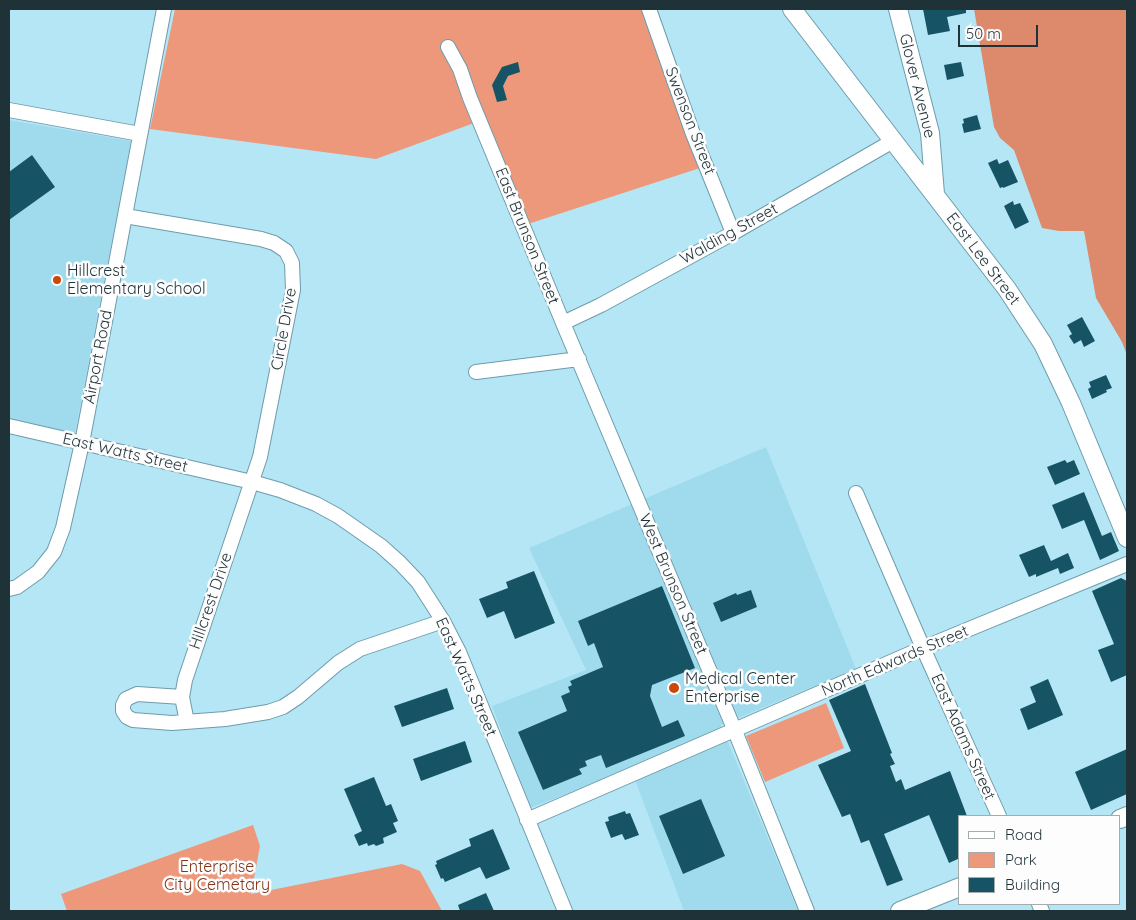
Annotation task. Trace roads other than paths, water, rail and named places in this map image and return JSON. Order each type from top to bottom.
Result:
[{"type":"main road","name":"East Lee Street","points":[[792,9],[1008,289],[1043,344],[1071,403],[1127,538]]},
{"type":"main road","name":"Glover Avenue","points":[[898,9],[930,133],[935,194]]},
{"type":"main road","points":[[900,911],[958,888]]},
{"type":"street","name":"Airport Road","points":[[9,589],[16,587],[38,572],[54,552],[63,528],[82,443],[164,9]]},
{"type":"street","name":"Swenson Street","points":[[649,9],[693,134],[733,233]]},
{"type":"street","name":"East Brunson Street","points":[[448,47],[460,69],[470,98],[606,425]]},
{"type":"street","points":[[9,110],[140,134]]},
{"type":"street","name":"Walding Street","points":[[563,323],[602,305],[733,233],[894,141]]},
{"type":"street","name":"Circle Drive","points":[[125,216],[262,239],[274,243],[286,251],[292,263],[293,290],[260,458],[252,482]]},
{"type":"street","points":[[476,372],[578,359]]},
{"type":"street","name":"West Brunson Street","points":[[606,425],[735,731],[807,911]]},
{"type":"street","name":"East Watts Street","points":[[9,426],[280,490],[316,504],[338,516],[381,546],[418,582],[443,621],[459,652],[565,911]]},
{"type":"street","name":"Hillcrest Drive","points":[[187,722],[182,697],[185,680],[252,482]]},
{"type":"street","name":"East Adams Street","points":[[856,493],[999,815]]},
{"type":"street","name":"North Edwards Street","points":[[527,820],[923,648],[1127,564]]},
{"type":"street","points":[[182,697],[137,694],[126,699],[123,711],[127,717],[133,720],[172,723],[268,712],[283,707],[298,697],[338,663],[360,649],[443,621]]},
{"type":"place","name":"Hillcrest Elementary School","points":[[57,280]]},
{"type":"place","name":"Medical Center Enterprise","points":[[674,688]]},
{"type":"park label","name":"Enterprise City Cemetary","points":[[217,876]]}]
